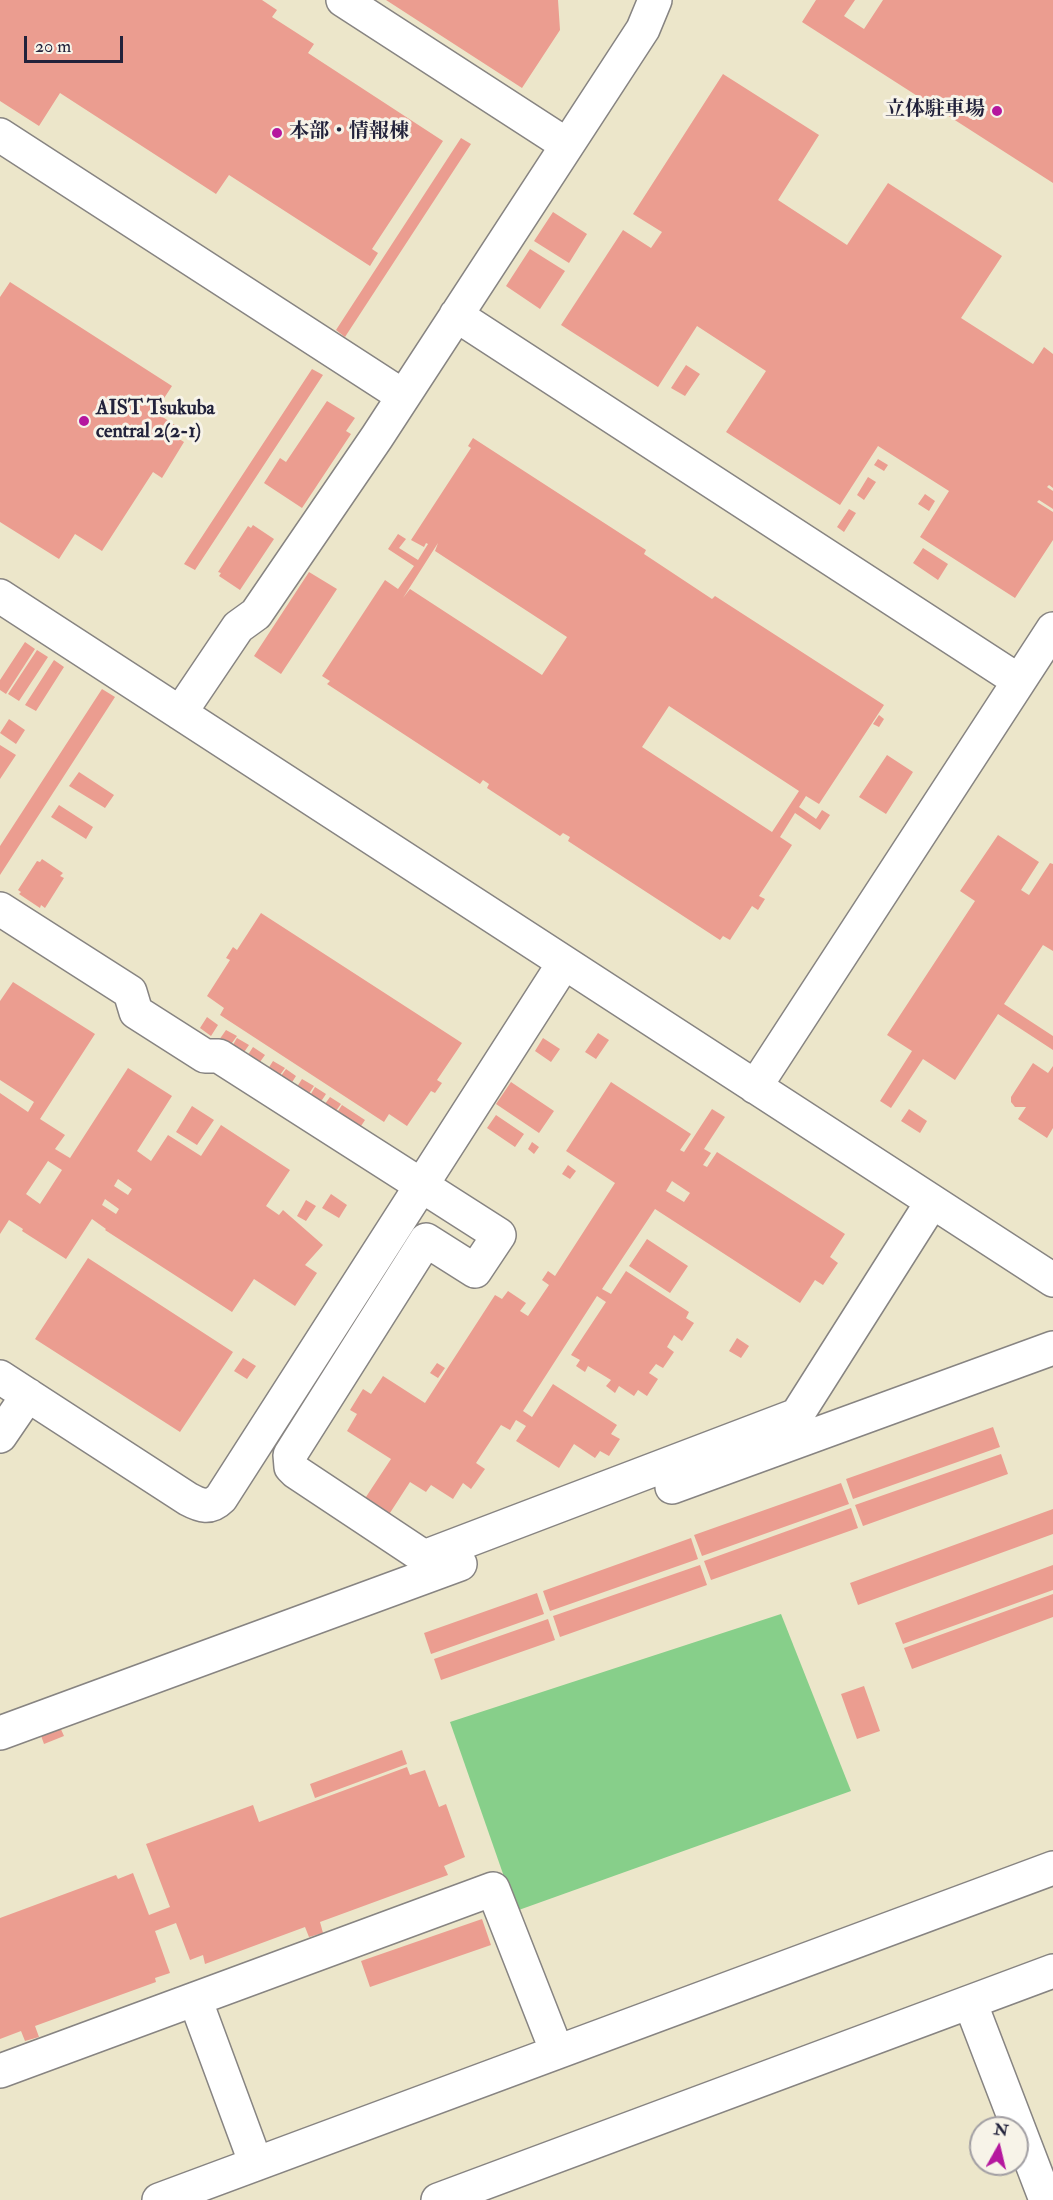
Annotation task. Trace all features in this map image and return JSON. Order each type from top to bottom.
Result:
[{"type":"street","points":[[343,0],[567,146]]},
{"type":"street","points":[[180,713],[238,627],[256,614],[403,396],[643,29],[655,0]]},
{"type":"street","points":[[0,135],[403,396]]},
{"type":"street","points":[[456,315],[1019,681]]},
{"type":"street","points":[[0,596],[1053,1280]]},
{"type":"street","points":[[755,1087],[1053,629]]},
{"type":"street","points":[[0,909],[130,992],[136,1012],[205,1056],[219,1056],[498,1235],[475,1271],[426,1240],[290,1455],[291,1467],[296,1472],[424,1557],[797,1415],[932,1202]]},
{"type":"street","points":[[0,1377],[198,1505],[215,1504],[564,963]]},
{"type":"street","points":[[0,1733],[1053,1348]]},
{"type":"street","points":[[0,1436],[28,1395]]},
{"type":"street","points":[[159,2200],[1053,1868]]},
{"type":"street","points":[[0,2071],[493,1889],[557,2052]]},
{"type":"street","points":[[438,2200],[1053,1971]]},
{"type":"street","points":[[195,1999],[256,2164]]},
{"type":"street","points":[[969,2002],[1046,2200]]},
{"type":"green space","points":[[781,1614],[851,1791],[516,1911],[450,1722]]},
{"type":"building","name":"本部・情報棟","points":[[0,0],[262,0],[277,10],[272,17],[314,44],[308,53],[443,141],[372,249],[378,253],[370,266],[229,175],[216,194],[60,93],[39,126],[0,101]]},
{"type":"building","points":[[386,0],[558,0],[560,30],[522,88]]},
{"type":"building","name":"立体駐車場","points":[[816,0],[855,0],[844,16],[864,29],[883,0],[1053,0],[1053,183],[802,22]]},
{"type":"building","points":[[723,74],[819,135],[778,200],[847,245],[888,183],[1002,256],[961,318],[1033,364],[1044,347],[1053,354],[1053,488],[1049,485],[1047,487],[1053,491],[1053,509],[1039,500],[1037,502],[1053,512],[1053,540],[1015,598],[920,537],[949,491],[878,446],[840,505],[726,432],[766,371],[697,326],[658,387],[561,325],[623,230],[651,248],[662,232],[633,214]]},
{"type":"building","points":[[461,138],[471,144],[345,337],[336,330]]},
{"type":"building","points":[[553,212],[587,234],[569,263],[534,241]]},
{"type":"building","points":[[530,249],[565,271],[540,309],[506,286]]},
{"type":"building","name":"AIST Tsukuba central 2(2-1)","points":[[10,282],[172,386],[155,412],[181,429],[176,437],[184,442],[162,478],[153,472],[102,551],[75,534],[59,559],[0,522],[0,297]]},
{"type":"building","points":[[686,365],[700,374],[685,396],[671,388]]},
{"type":"building","points":[[312,369],[323,375],[195,570],[184,564]]},
{"type":"building","points":[[327,401],[355,418],[346,431],[351,434],[302,508],[264,483],[280,458],[286,462]]},
{"type":"building","points":[[473,438],[646,550],[644,554],[712,599],[715,596],[884,705],[819,804],[806,796],[799,807],[816,819],[822,810],[830,815],[820,830],[795,813],[780,837],[792,845],[759,896],[765,899],[758,910],[752,906],[730,940],[723,936],[720,940],[568,841],[570,837],[563,833],[560,836],[487,788],[489,784],[483,780],[480,784],[327,684],[330,681],[322,676],[385,580],[398,589],[414,566],[388,549],[398,534],[406,539],[399,548],[418,560],[428,544],[426,543],[424,547],[411,540],[471,448],[468,446]],"holes":[[[438,543],[435,551],[567,637],[542,675],[410,589],[403,598]],[[669,706],[799,791],[772,832],[642,747]]]},
{"type":"building","points":[[878,459],[888,465],[884,471],[874,465]]},
{"type":"building","points":[[868,477],[876,482],[864,500],[857,495]]},
{"type":"building","points":[[925,494],[935,501],[929,511],[918,504]]},
{"type":"building","points":[[849,509],[856,513],[844,532],[837,527]]},
{"type":"building","points":[[253,525],[274,539],[240,590],[219,576],[221,573],[218,572],[248,526],[251,528]]},
{"type":"building","points":[[923,548],[948,564],[938,580],[913,563]]},
{"type":"building","points":[[309,572],[337,589],[281,674],[254,656]]},
{"type":"building","points":[[25,642],[35,649],[6,694],[0,690],[0,680]]},
{"type":"building","points":[[37,650],[48,657],[19,701],[8,694]]},
{"type":"building","points":[[54,660],[64,667],[36,711],[25,705]]},
{"type":"building","points":[[102,689],[115,697],[0,875],[0,846]]},
{"type":"building","points":[[879,715],[884,719],[879,727],[873,724]]},
{"type":"building","points":[[9,719],[25,730],[16,744],[0,733]]},
{"type":"building","points":[[0,745],[16,755],[0,779]]},
{"type":"building","points":[[887,755],[913,772],[886,814],[859,797]]},
{"type":"building","points":[[79,772],[114,795],[105,808],[69,786]]},
{"type":"building","points":[[59,805],[93,827],[86,839],[51,817]]},
{"type":"building","points":[[998,835],[1039,862],[1021,890],[1029,895],[1050,863],[1053,864],[1053,951],[1043,945],[1004,1004],[1053,1036],[1053,1050],[998,1014],[955,1080],[923,1059],[891,1108],[880,1101],[912,1051],[887,1035],[975,901],[960,891]]},
{"type":"building","points":[[42,859],[63,873],[60,876],[64,878],[45,908],[41,905],[40,908],[19,894],[21,892],[18,890],[37,861],[40,862]]},
{"type":"building","points":[[261,913],[462,1043],[437,1080],[442,1083],[435,1093],[431,1091],[407,1126],[389,1114],[384,1122],[220,1015],[224,1008],[207,996],[230,960],[226,958],[233,947],[237,950]]},
{"type":"building","points":[[13,982],[95,1034],[40,1119],[65,1135],[55,1149],[70,1158],[128,1068],[172,1096],[137,1151],[151,1161],[168,1135],[201,1156],[221,1125],[290,1170],[266,1206],[279,1215],[283,1210],[323,1245],[305,1265],[317,1273],[295,1306],[254,1279],[232,1312],[105,1230],[92,1219],[66,1259],[9,1220],[0,1234],[0,1093],[28,1112],[34,1102],[0,1080],[0,1001]],"holes":[[[48,1161],[62,1170],[40,1204],[26,1194]],[[118,1179],[132,1189],[128,1195],[114,1186]],[[105,1199],[119,1209],[116,1214],[102,1205]]]},
{"type":"building","points":[[207,1017],[218,1025],[211,1036],[200,1028]]},
{"type":"building","points":[[226,1030],[237,1036],[229,1047],[219,1040]]},
{"type":"building","points":[[598,1033],[609,1040],[596,1059],[585,1052]]},
{"type":"building","points":[[237,1038],[249,1045],[242,1055],[231,1048]]},
{"type":"building","points":[[543,1038],[560,1049],[551,1062],[535,1051]]},
{"type":"building","points":[[253,1047],[265,1055],[257,1066],[246,1058]]},
{"type":"building","points":[[273,1061],[285,1068],[277,1079],[266,1072]]},
{"type":"building","points":[[1033,1063],[1048,1073],[1053,1066],[1053,1128],[1047,1138],[1018,1119],[1026,1107],[1015,1107],[1011,1102],[1011,1097]]},
{"type":"building","points":[[286,1069],[296,1076],[289,1087],[278,1080]]},
{"type":"building","points":[[302,1079],[314,1086],[306,1098],[295,1090]]},
{"type":"building","points":[[511,1082],[554,1111],[539,1133],[496,1104]]},
{"type":"building","points":[[611,1082],[691,1134],[680,1150],[684,1152],[712,1109],[725,1117],[704,1149],[711,1153],[703,1165],[707,1167],[717,1152],[845,1234],[830,1257],[838,1263],[823,1285],[815,1280],[800,1303],[655,1209],[602,1289],[611,1294],[626,1271],[689,1312],[686,1318],[694,1323],[682,1341],[674,1335],[667,1347],[674,1352],[663,1368],[656,1364],[649,1373],[658,1379],[647,1396],[638,1390],[634,1396],[619,1386],[615,1393],[606,1386],[611,1380],[588,1366],[585,1372],[576,1366],[580,1360],[571,1355],[606,1302],[597,1296],[523,1411],[532,1417],[553,1384],[617,1425],[611,1434],[620,1439],[609,1456],[600,1451],[595,1458],[574,1444],[559,1468],[516,1441],[526,1426],[516,1420],[510,1430],[501,1425],[476,1463],[485,1469],[471,1489],[463,1483],[453,1499],[431,1485],[426,1492],[410,1482],[388,1516],[364,1500],[391,1459],[347,1431],[357,1414],[350,1410],[363,1389],[371,1394],[383,1376],[425,1403],[495,1295],[502,1299],[508,1291],[526,1303],[520,1311],[528,1316],[549,1285],[542,1280],[548,1271],[555,1276],[615,1183],[566,1151]],"holes":[[[672,1181],[690,1193],[684,1202],[666,1191]]]},
{"type":"building","points":[[315,1087],[326,1094],[318,1106],[308,1099]]},
{"type":"building","points":[[330,1097],[341,1104],[333,1115],[322,1108]]},
{"type":"building","points":[[342,1105],[365,1120],[357,1132],[334,1117]]},
{"type":"building","points":[[192,1106],[214,1120],[197,1145],[176,1132]]},
{"type":"building","points":[[909,1109],[927,1121],[920,1133],[901,1121]]},
{"type":"building","points":[[496,1115],[524,1134],[515,1147],[487,1128]]},
{"type":"building","points":[[532,1142],[539,1147],[534,1154],[528,1149]]},
{"type":"building","points":[[568,1165],[576,1171],[570,1179],[562,1174]]},
{"type":"building","points":[[331,1194],[347,1205],[339,1218],[322,1208]]},
{"type":"building","points":[[306,1200],[316,1206],[306,1221],[297,1216]]},
{"type":"building","points":[[647,1239],[688,1266],[670,1293],[629,1266]]},
{"type":"building","points":[[88,1258],[233,1352],[180,1432],[35,1339]]},
{"type":"building","points":[[737,1338],[749,1346],[741,1358],[729,1351]]},
{"type":"building","points":[[243,1358],[256,1366],[247,1379],[234,1371]]},
{"type":"building","points":[[437,1363],[445,1368],[438,1378],[430,1373]]},
{"type":"building","points":[[993,1427],[1000,1447],[853,1499],[846,1479]]},
{"type":"building","points":[[1001,1454],[1008,1474],[863,1526],[855,1505]]},
{"type":"building","points":[[841,1483],[849,1504],[702,1556],[694,1535]]},
{"type":"building","points":[[851,1508],[858,1528],[711,1580],[704,1561]]},
{"type":"building","points":[[1053,1509],[1053,1534],[858,1605],[850,1583]]},
{"type":"building","points":[[691,1538],[698,1559],[550,1611],[543,1591]]},
{"type":"building","points":[[700,1565],[707,1585],[560,1637],[553,1616]]},
{"type":"building","points":[[1053,1565],[1053,1590],[903,1644],[895,1623]]},
{"type":"building","points":[[537,1593],[544,1614],[431,1654],[424,1633]]},
{"type":"building","points":[[1053,1594],[1053,1617],[912,1669],[904,1648]]},
{"type":"building","points":[[548,1619],[555,1640],[441,1680],[434,1659]]},
{"type":"building","points":[[864,1686],[880,1731],[857,1739],[841,1694]]},
{"type":"building","points":[[59,1725],[64,1736],[44,1744],[40,1733]]},
{"type":"building","points":[[402,1750],[407,1764],[315,1798],[310,1784]]},
{"type":"building","points":[[407,1767],[410,1775],[425,1770],[439,1807],[446,1804],[465,1857],[444,1866],[448,1875],[320,1922],[323,1933],[309,1937],[305,1927],[205,1964],[203,1955],[190,1960],[176,1923],[155,1931],[170,1973],[155,1978],[156,1982],[35,2026],[39,2037],[25,2041],[21,2031],[0,2039],[0,1918],[116,1875],[118,1879],[133,1873],[149,1915],[170,1907],[146,1844],[253,1805],[259,1822]]},
{"type":"building","points":[[482,1919],[491,1945],[370,1987],[361,1961]]},
{"type":"place","name":"立体駐車場","points":[[997,111]]},
{"type":"place","name":"本部・情報棟","points":[[277,133]]},
{"type":"place","name":"AIST Tsukuba central 2(2-1)","points":[[84,421]]}]
